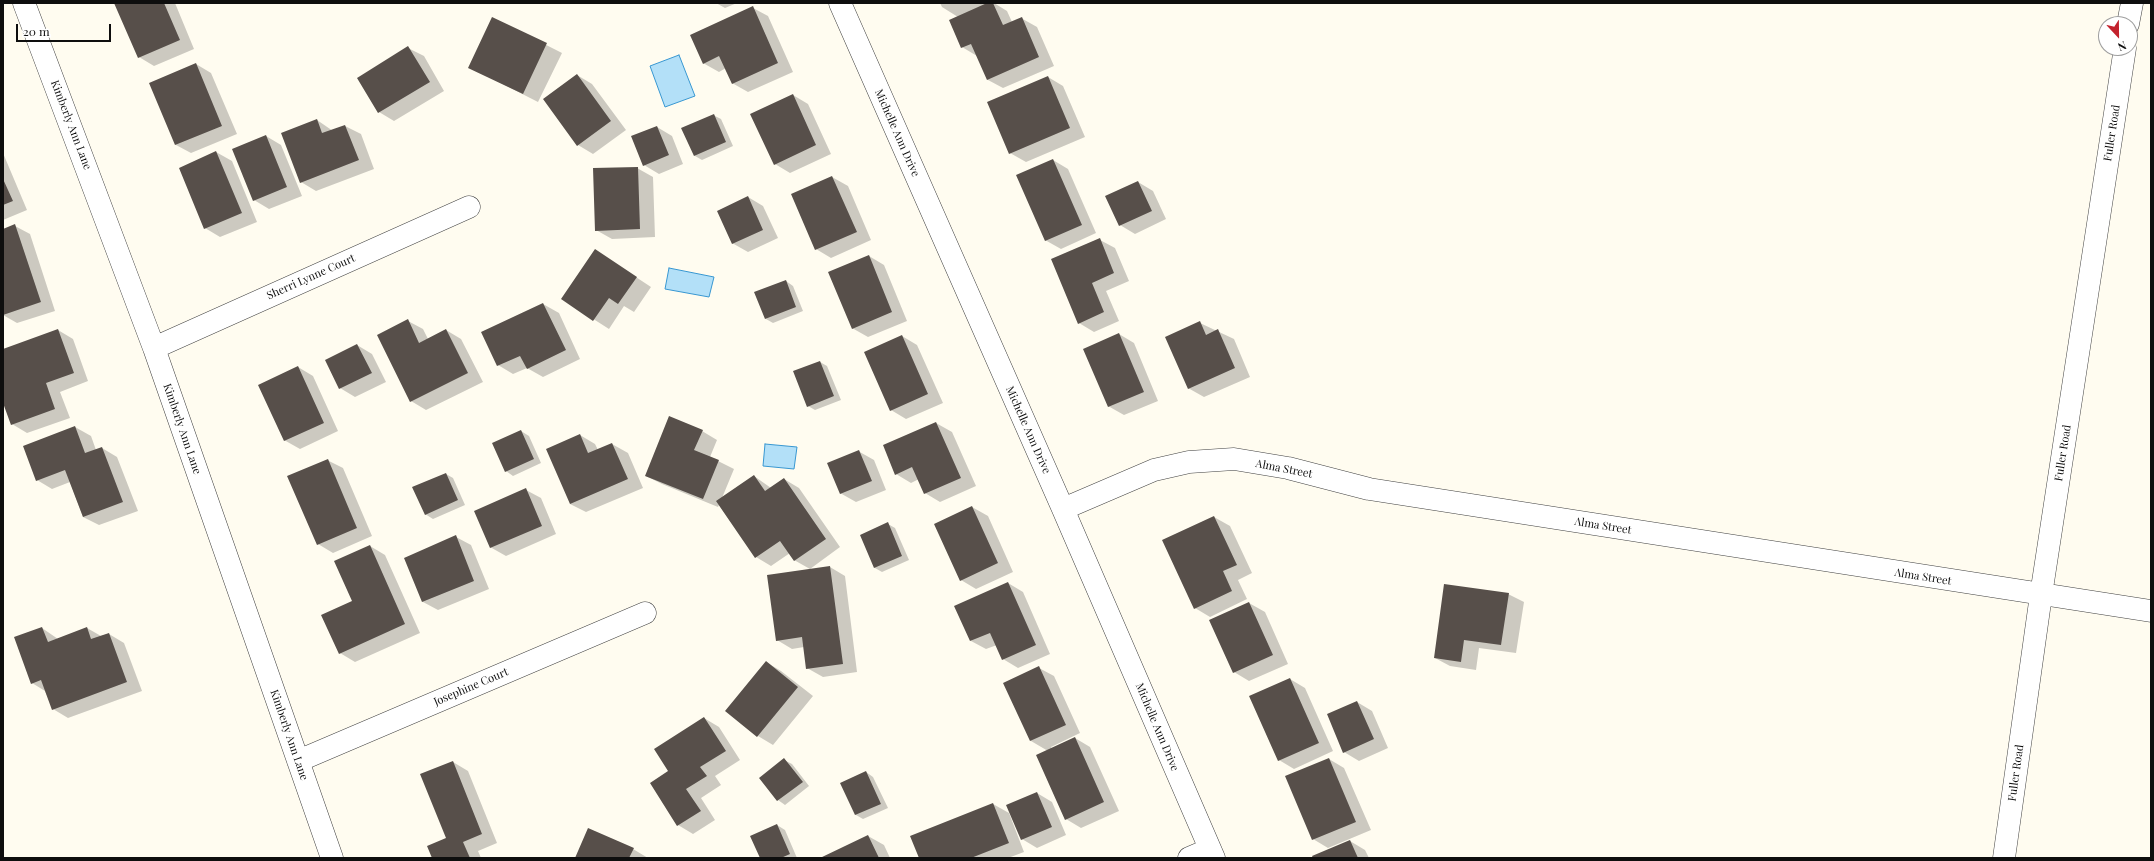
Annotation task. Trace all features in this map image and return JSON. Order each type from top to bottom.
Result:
[{"type":"street","name":"Kimberly Ann Lane","points":[[24,3],[154,348],[332,858]]},
{"type":"street","name":"Michelle Ann Drive","points":[[840,3],[1064,509],[1212,854]]},
{"type":"street","points":[[2130,16],[2132,3]]},
{"type":"street","name":"Fuller Road","points":[[2004,858],[2041,595],[2124,56]]},
{"type":"street","name":"Sherri Lynne Court","points":[[154,348],[469,207]]},
{"type":"street","name":"Alma Street","points":[[1064,509],[1154,470],[1189,462],[1234,459],[1288,468],[1369,489],[2151,611]]},
{"type":"street","name":"Josephine Court","points":[[298,761],[645,613]]},
{"type":"street","points":[[1189,858],[1212,854]]},
{"type":"water","points":[[679,55],[695,96],[665,107],[650,66]]},
{"type":"water","points":[[669,268],[714,277],[709,297],[665,289]]},
{"type":"water","points":[[765,444],[797,447],[794,469],[763,466]]},
{"type":"building","points":[[114,3],[164,3],[180,40],[138,58]]},
{"type":"building","points":[[987,3],[993,3],[1003,25],[1022,17],[1039,57],[987,80],[971,44],[961,48],[949,20]]},
{"type":"building","points":[[753,6],[778,63],[732,84],[719,56],[703,64],[690,35]]},
{"type":"building","points":[[492,17],[547,43],[523,94],[468,68]]},
{"type":"building","points":[[408,46],[430,82],[378,113],[357,78]]},
{"type":"building","points":[[196,63],[222,126],[175,145],[149,83]]},
{"type":"building","points":[[577,74],[611,121],[577,146],[543,99]]},
{"type":"building","points":[[1048,76],[1070,128],[1009,154],[987,102]]},
{"type":"building","points":[[793,94],[816,145],[774,165],[750,114]]},
{"type":"building","points":[[714,114],[726,142],[694,156],[681,128]]},
{"type":"building","points":[[317,119],[322,133],[345,125],[359,160],[300,183],[281,133]]},
{"type":"building","points":[[657,126],[669,155],[643,166],[631,136]]},
{"type":"building","points":[[266,135],[287,187],[253,201],[232,149]]},
{"type":"building","points":[[216,151],[242,213],[204,229],[179,168]]},
{"type":"building","points":[[1053,159],[1082,225],[1045,241],[1016,175]]},
{"type":"building","points":[[638,167],[640,229],[595,231],[593,168]]},
{"type":"building","points":[[832,176],[857,232],[815,250],[791,194]]},
{"type":"building","points":[[3,179],[13,201],[3,205]]},
{"type":"building","points":[[1138,181],[1152,211],[1119,226],[1105,196]]},
{"type":"building","points":[[748,196],[763,230],[732,244],[717,211]]},
{"type":"building","points":[[15,224],[41,302],[3,315],[3,229]]},
{"type":"building","points":[[1100,238],[1114,273],[1092,283],[1104,312],[1078,324],[1051,259]]},
{"type":"building","points":[[595,249],[637,277],[618,304],[609,298],[593,321],[561,299]]},
{"type":"building","points":[[869,255],[892,312],[852,329],[828,272]]},
{"type":"building","points":[[786,280],[796,307],[765,319],[754,292]]},
{"type":"building","points":[[543,303],[566,350],[527,369],[520,356],[497,366],[481,332]]},
{"type":"building","points":[[408,319],[419,343],[446,329],[468,373],[410,402],[377,335]]},
{"type":"building","points":[[1200,321],[1206,335],[1218,329],[1235,368],[1188,389],[1165,337]]},
{"type":"building","points":[[58,329],[74,373],[46,383],[55,409],[11,425],[3,403],[3,349]]},
{"type":"building","points":[[1119,333],[1144,392],[1108,407],[1083,349]]},
{"type":"building","points":[[902,335],[928,394],[890,411],[864,352]]},
{"type":"building","points":[[357,344],[372,373],[339,389],[325,360]]},
{"type":"building","points":[[820,361],[834,396],[807,407],[793,371]]},
{"type":"building","points":[[298,366],[324,423],[284,441],[258,385]]},
{"type":"building","points":[[669,416],[703,430],[694,450],[719,460],[703,499],[645,476]]},
{"type":"building","points":[[936,422],[961,478],[924,494],[912,467],[895,475],[883,445]]},
{"type":"building","points":[[75,426],[85,453],[102,447],[123,502],[83,517],[65,470],[36,481],[23,446]]},
{"type":"building","points":[[521,430],[534,459],[505,472],[492,443]]},
{"type":"building","points":[[580,434],[588,453],[612,443],[628,479],[570,504],[546,449]]},
{"type":"building","points":[[859,450],[872,481],[840,494],[827,463]]},
{"type":"building","points":[[328,459],[357,528],[317,545],[287,476]]},
{"type":"building","points":[[446,473],[458,500],[425,515],[412,487]]},
{"type":"building","points":[[754,475],[765,491],[784,478],[826,539],[794,561],[780,541],[755,558],[716,501]]},
{"type":"building","points":[[526,488],[542,526],[490,548],[474,511]]},
{"type":"building","points":[[972,506],[998,563],[960,581],[934,524]]},
{"type":"building","points":[[1214,516],[1237,565],[1223,571],[1232,591],[1194,609],[1162,540]]},
{"type":"building","points":[[888,522],[902,556],[874,568],[860,535]]},
{"type":"building","points":[[456,535],[474,581],[422,602],[404,558]]},
{"type":"building","points":[[370,545],[405,624],[339,654],[321,615],[352,601],[334,561]]},
{"type":"building","points":[[830,566],[843,664],[806,669],[802,637],[776,641],[767,575]]},
{"type":"building","points":[[1008,582],[1036,645],[1002,660],[990,633],[970,641],[954,606]]},
{"type":"building","points":[[1444,584],[1509,593],[1501,645],[1464,640],[1461,662],[1434,658]]},
{"type":"building","points":[[1249,602],[1273,655],[1233,673],[1209,620]]},
{"type":"building","points":[[42,627],[48,642],[87,627],[91,639],[109,633],[127,682],[52,710],[41,680],[31,684],[14,637]]},
{"type":"building","points":[[766,661],[798,687],[757,737],[725,711]]},
{"type":"building","points":[[1039,666],[1066,725],[1030,741],[1003,683]]},
{"type":"building","points":[[1290,678],[1319,743],[1278,761],[1249,696]]},
{"type":"building","points":[[1357,701],[1374,739],[1343,753],[1327,714]]},
{"type":"building","points":[[704,717],[726,751],[700,767],[707,776],[686,789],[701,811],[677,826],[650,783],[668,771],[654,749]]},
{"type":"building","points":[[1075,737],[1104,802],[1065,820],[1036,755]]},
{"type":"building","points":[[784,758],[803,782],[777,801],[759,778]]},
{"type":"building","points":[[1329,758],[1356,822],[1312,840],[1285,776]]},
{"type":"building","points":[[453,761],[482,834],[463,842],[470,858],[432,858],[427,846],[446,838],[420,774]]},
{"type":"building","points":[[866,771],[881,804],[855,815],[840,783]]},
{"type":"building","points":[[1037,792],[1052,827],[1021,840],[1006,805]]},
{"type":"building","points":[[993,803],[1009,843],[971,858],[919,858],[910,836]]},
{"type":"building","points":[[777,824],[790,854],[781,858],[760,858],[750,836]]},
{"type":"building","points":[[588,828],[634,848],[629,858],[575,858]]},
{"type":"building","points":[[868,835],[879,858],[820,858]]},
{"type":"building","points":[[1350,840],[1358,858],[1313,858],[1312,856]]}]
